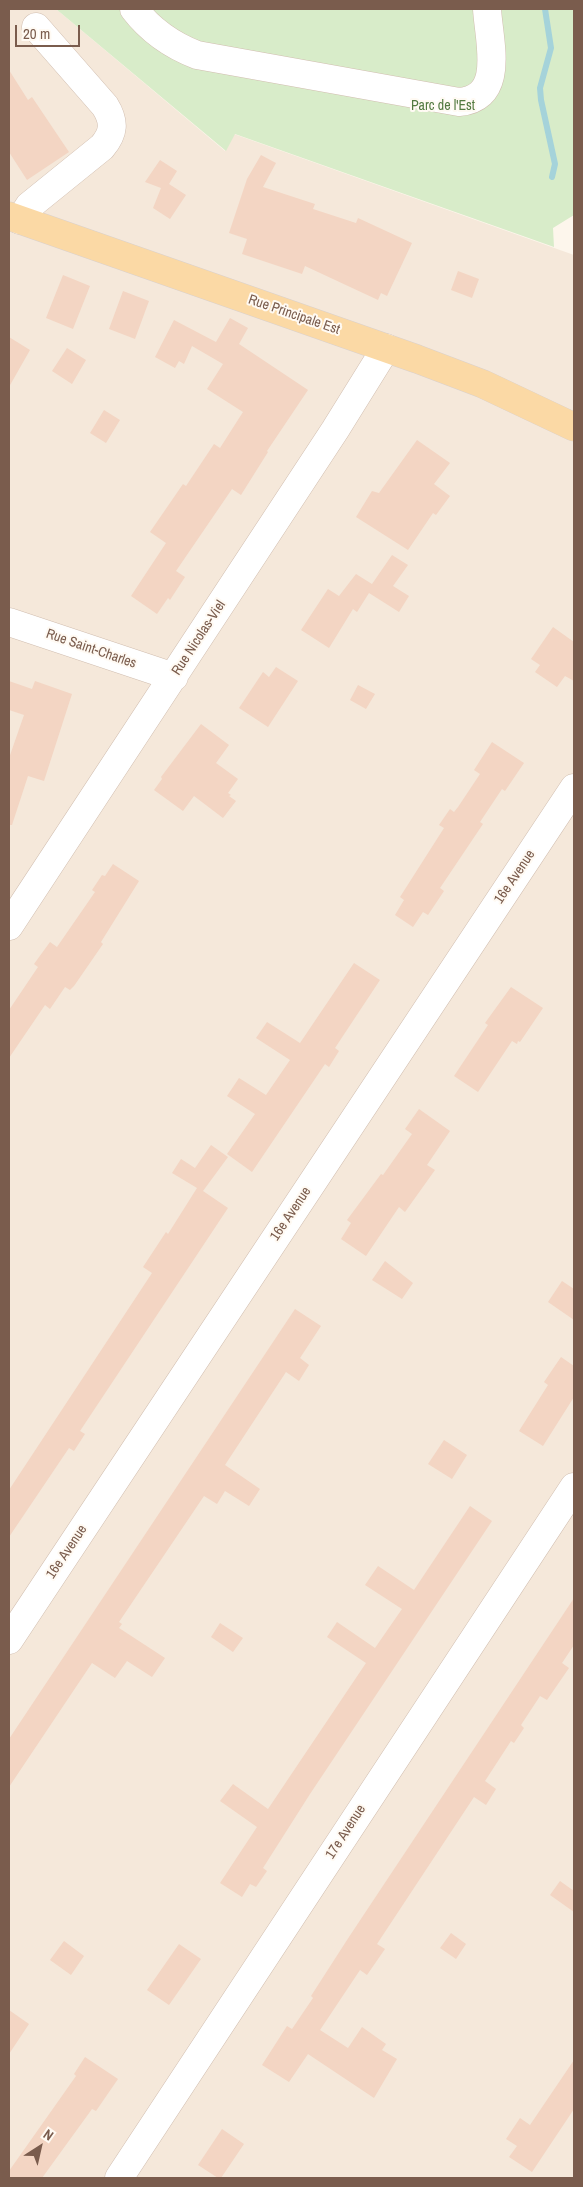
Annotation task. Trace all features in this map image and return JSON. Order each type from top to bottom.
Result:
[{"type":"main road","name":"Rue Principale Est","points":[[14,218],[386,348],[483,384],[574,428]]},
{"type":"street","points":[[134,9],[153,31],[183,50],[197,55],[459,102],[472,101],[482,94],[489,84],[491,71],[487,9]]},
{"type":"street","points":[[14,218],[102,147],[109,138],[113,128],[111,116],[106,106],[36,27]]},
{"type":"street","name":"Rue Nicolas-Viel","points":[[9,926],[174,677],[335,430],[386,348]]},
{"type":"street","name":"Rue Saint-Charles","points":[[9,622],[174,677]]},
{"type":"street","name":"16e Avenue","points":[[9,1640],[574,788]]},
{"type":"street","name":"17e Avenue","points":[[120,2178],[574,1487]]},
{"type":"shaded area","points":[[9,9],[56,9],[225,151],[234,134],[574,255],[574,2178],[9,2178]]},
{"type":"green space","name":"Parc de l'Est","points":[[56,9],[574,9],[574,215],[553,228],[554,247],[235,134],[226,151]]},
{"type":"building","points":[[9,70],[28,100],[32,97],[69,152],[27,180],[9,152]]},
{"type":"building","points":[[261,155],[276,163],[263,187],[315,204],[313,209],[356,223],[358,218],[412,243],[387,296],[381,293],[378,300],[305,266],[302,274],[242,254],[247,239],[229,233],[247,179]]},
{"type":"building","points":[[160,160],[177,171],[169,184],[186,195],[170,219],[153,208],[161,188],[145,182]]},
{"type":"building","points":[[458,271],[479,279],[472,298],[451,290]]},
{"type":"building","points":[[63,275],[90,286],[73,329],[46,318]]},
{"type":"building","points":[[123,291],[149,301],[135,339],[109,329]]},
{"type":"building","points":[[230,318],[248,328],[239,344],[308,390],[267,451],[241,495],[232,489],[176,571],[185,577],[170,600],[168,598],[157,614],[131,596],[166,543],[150,532],[183,484],[186,486],[214,444],[220,448],[243,412],[207,389],[223,364],[192,346],[184,364],[179,361],[175,368],[155,357],[174,320],[216,342]]},
{"type":"building","points":[[9,337],[30,350],[9,387]]},
{"type":"building","points":[[67,348],[86,360],[72,384],[52,371]]},
{"type":"building","points":[[104,410],[120,420],[106,443],[90,433]]},
{"type":"building","points":[[417,440],[450,463],[434,484],[450,496],[436,515],[433,513],[408,550],[356,517],[372,491],[379,493]]},
{"type":"building","points":[[392,555],[408,565],[393,586],[409,596],[399,612],[369,593],[357,612],[353,609],[329,648],[301,630],[328,589],[339,596],[356,574],[372,584]]},
{"type":"building","points":[[553,627],[574,642],[574,681],[565,676],[557,687],[535,672],[540,665],[531,659]]},
{"type":"building","points":[[276,667],[298,681],[268,727],[239,708],[263,672],[269,677]]},
{"type":"building","points":[[9,681],[32,689],[35,681],[72,694],[44,781],[28,776],[12,825],[9,825],[9,758],[24,715],[9,710]]},
{"type":"building","points":[[358,685],[375,694],[366,709],[350,700]]},
{"type":"building","points":[[201,724],[229,745],[216,763],[238,779],[228,793],[236,801],[223,818],[194,796],[183,811],[154,790],[162,779],[161,777]]},
{"type":"building","points":[[492,742],[524,763],[505,791],[502,789],[480,822],[483,824],[440,888],[444,891],[428,915],[423,912],[413,927],[395,915],[404,900],[400,897],[444,828],[439,825],[450,809],[454,812],[480,774],[474,770]]},
{"type":"building","points":[[113,864],[139,881],[101,942],[103,944],[74,986],[70,990],[65,987],[50,1009],[45,1005],[9,1058],[9,1010],[38,967],[34,964],[50,942],[57,947],[95,892],[92,890],[102,875],[105,876]]},
{"type":"building","points":[[354,963],[380,980],[335,1048],[339,1051],[329,1067],[325,1064],[252,1172],[227,1154],[255,1114],[227,1096],[239,1078],[266,1095],[290,1060],[256,1038],[267,1022],[300,1043]]},
{"type":"building","points":[[511,987],[543,1008],[520,1042],[518,1041],[517,1044],[512,1041],[478,1092],[454,1076],[488,1025],[485,1023]]},
{"type":"building","points":[[419,1109],[450,1131],[427,1165],[435,1170],[405,1212],[399,1207],[366,1256],[341,1239],[351,1223],[347,1220],[381,1174],[383,1175],[412,1134],[405,1129]]},
{"type":"building","points":[[211,1145],[228,1157],[203,1191],[228,1208],[80,1431],[85,1434],[74,1451],[69,1448],[9,1537],[9,1490],[152,1273],[143,1267],[166,1232],[168,1234],[197,1188],[172,1173],[181,1159],[195,1168]]},
{"type":"building","points":[[385,1261],[413,1283],[402,1299],[372,1280]]},
{"type":"building","points":[[562,1281],[574,1289],[574,1320],[548,1302]]},
{"type":"building","points":[[295,1309],[321,1326],[300,1358],[309,1365],[299,1381],[286,1372],[225,1465],[260,1489],[249,1506],[225,1491],[217,1504],[204,1496],[119,1622],[122,1624],[119,1628],[165,1658],[152,1677],[127,1661],[115,1678],[92,1663],[9,1787],[9,1739]]},
{"type":"building","points":[[561,1357],[574,1366],[574,1397],[543,1446],[519,1431],[548,1385],[544,1382]]},
{"type":"building","points":[[444,1440],[467,1455],[452,1479],[428,1464]]},
{"type":"building","points":[[470,1506],[492,1521],[310,1794],[263,1868],[267,1871],[256,1887],[250,1884],[242,1897],[220,1883],[257,1827],[220,1801],[233,1784],[268,1809],[366,1663],[327,1637],[337,1622],[375,1648],[402,1609],[365,1585],[378,1566],[414,1590]]},
{"type":"building","points":[[574,1598],[574,1645],[562,1663],[569,1668],[547,1700],[540,1696],[521,1725],[524,1728],[514,1743],[511,1741],[485,1781],[496,1789],[486,1805],[474,1797],[377,1944],[385,1949],[367,1975],[360,1970],[320,2030],[348,2048],[362,2027],[386,2044],[382,2050],[397,2059],[374,2098],[308,2054],[289,2082],[262,2065],[287,2026],[292,2029],[313,1998],[311,1996],[347,1940]]},
{"type":"building","points":[[220,1623],[243,1638],[233,1652],[211,1637]]},
{"type":"building","points":[[560,1881],[574,1891],[574,1912],[550,1895]]},
{"type":"building","points":[[451,1933],[466,1944],[456,1959],[440,1948]]},
{"type":"building","points":[[64,1941],[84,1956],[71,1975],[50,1960]]},
{"type":"building","points":[[179,1944],[201,1959],[169,2005],[147,1990]]},
{"type":"building","points":[[9,2010],[29,2024],[9,2054]]},
{"type":"building","points":[[85,2057],[118,2079],[96,2111],[92,2109],[42,2178],[9,2178],[9,2171],[76,2076],[74,2074]]},
{"type":"building","points":[[574,2060],[574,2109],[532,2172],[509,2157],[517,2146],[506,2139],[520,2118],[530,2125]]},
{"type":"building","points":[[222,2129],[244,2144],[221,2178],[218,2178],[198,2165]]},
{"type":"waterway","points":[[545,9],[551,48],[540,88],[555,164],[552,177]]}]
